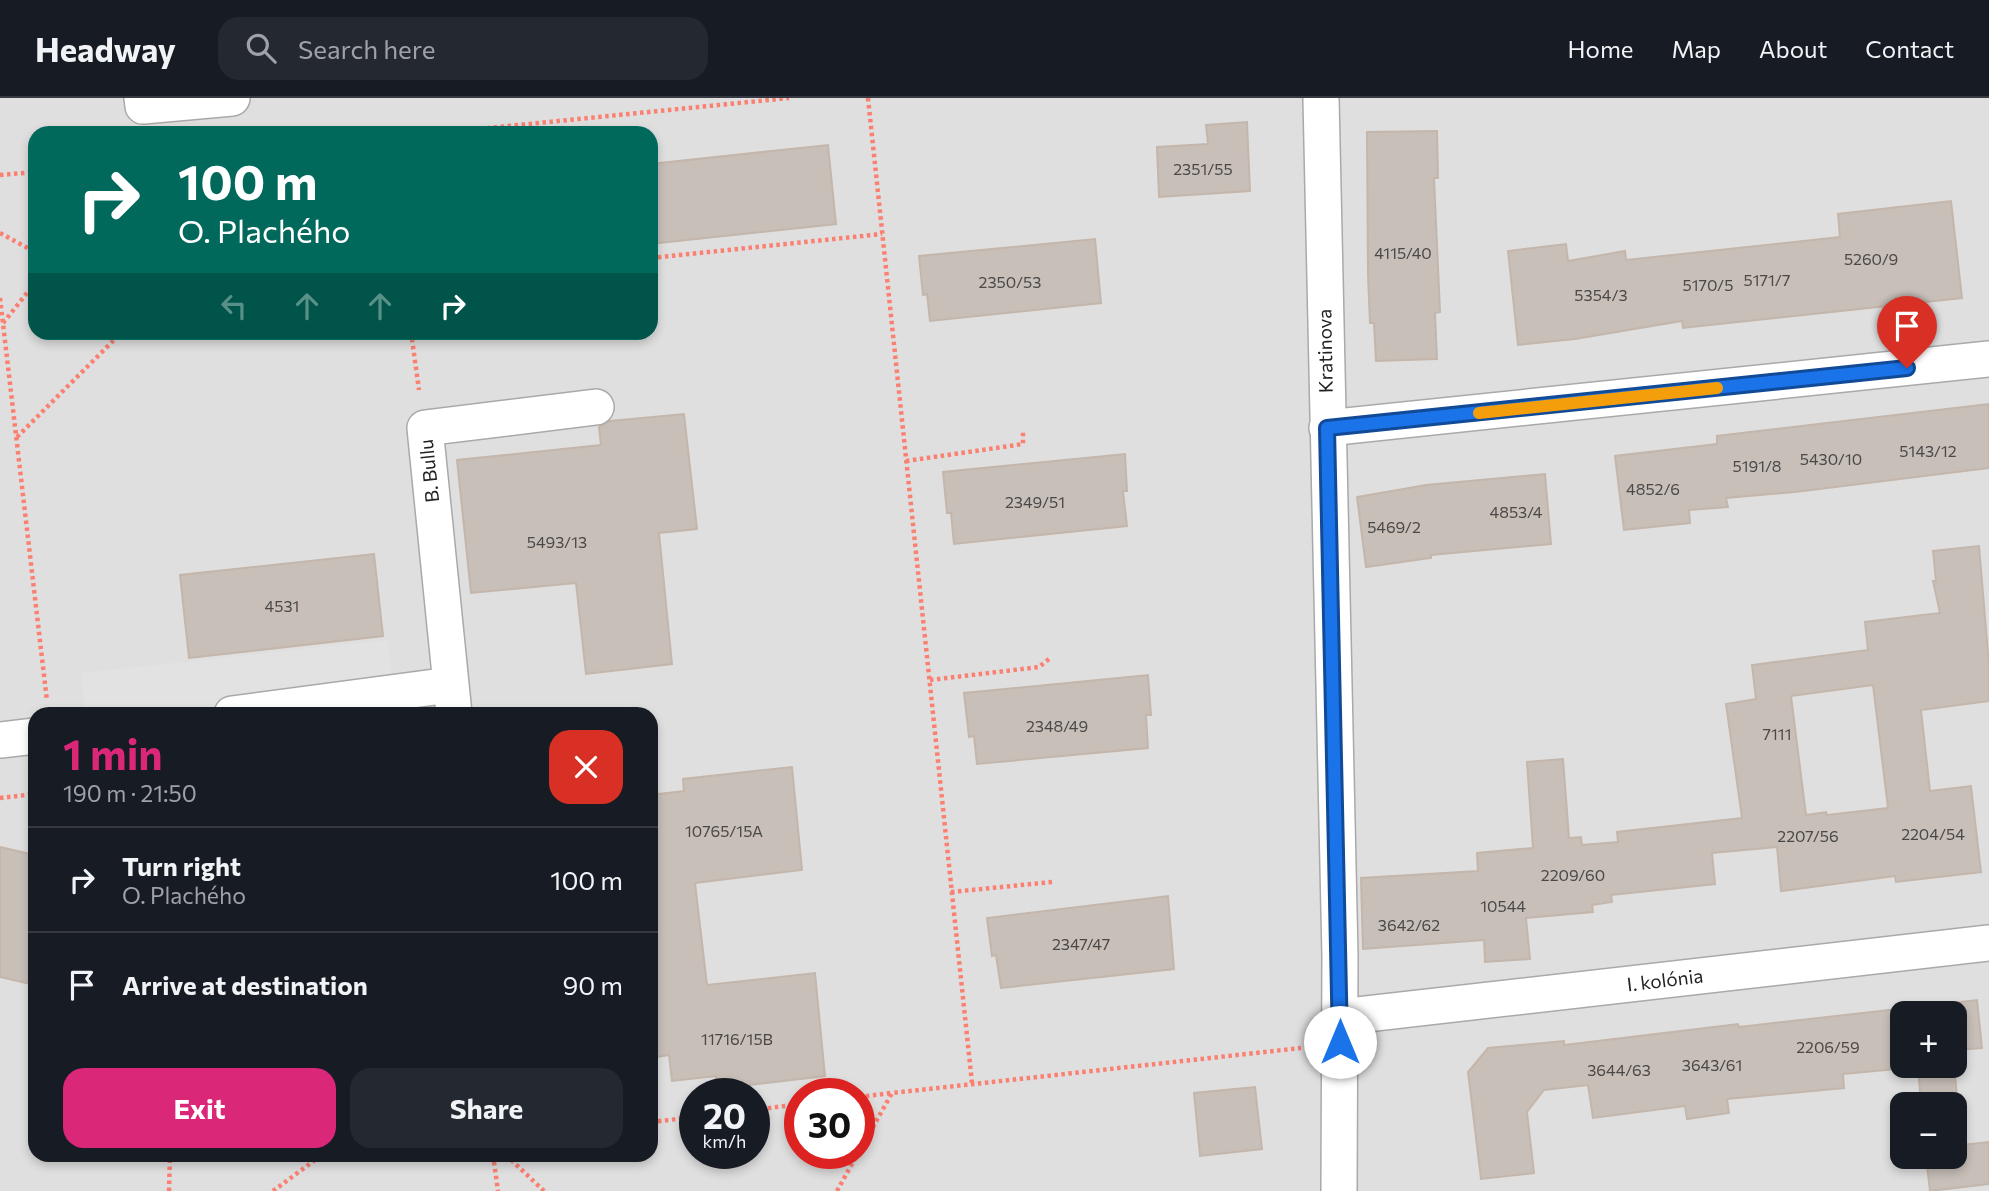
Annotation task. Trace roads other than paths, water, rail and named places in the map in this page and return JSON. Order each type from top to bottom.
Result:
[{"type":"street","points":[[142,98],[143,106],[232,98]]},
{"type":"street","name":"Kratinova","points":[[1321,98],[1340,1017],[1339,1191]]},
{"type":"street","points":[[1327,428],[1989,359]]},
{"type":"street","name":"B. Bullu","points":[[335,707],[452,699],[425,428],[596,407]]},
{"type":"street","points":[[0,740],[28,737]]},
{"type":"street","name":"I. kolónia","points":[[1340,1017],[1989,943]]}]
